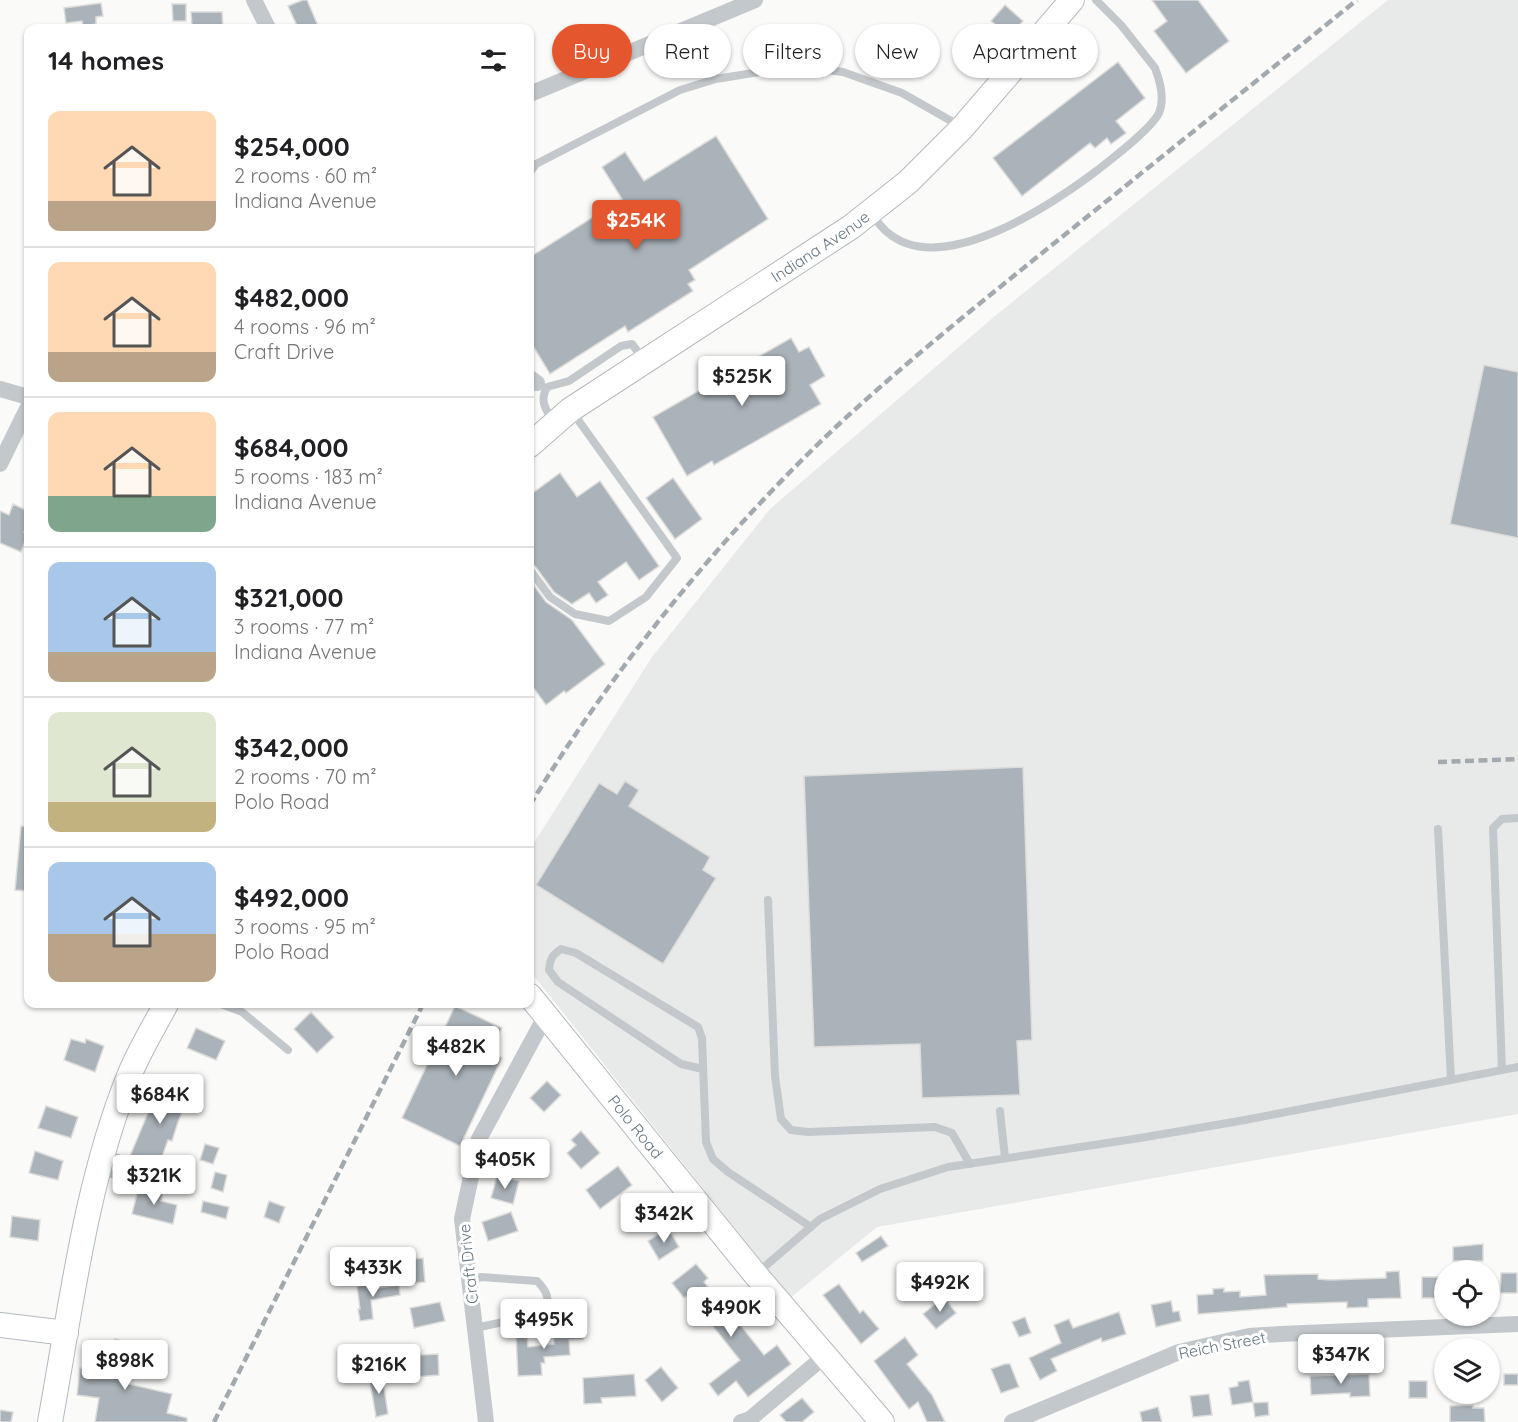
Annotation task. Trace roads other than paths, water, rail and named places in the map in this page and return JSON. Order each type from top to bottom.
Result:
[{"type":"main road","name":"Indiana Avenue","points":[[546,429],[644,361],[870,213],[908,182],[963,128],[1072,0]]},
{"type":"main road","name":"Polo Road","points":[[534,1001],[755,1274],[882,1422]]},
{"type":"main road","points":[[50,1422],[83,1241],[101,1162],[129,1076],[164,1008]]},
{"type":"main road","points":[[0,1325],[66,1333]]},
{"type":"street","points":[[254,0],[266,24]]},
{"type":"street","points":[[534,92],[755,0]]},
{"type":"street","points":[[0,389],[24,396]]},
{"type":"street","points":[[0,464],[24,415]]},
{"type":"street","name":"Craft Drive","points":[[486,1422],[462,1219],[479,1139],[546,1015]]},
{"type":"street","name":"Reich Street","points":[[1012,1422],[1137,1368],[1210,1343],[1249,1336],[1281,1334],[1518,1324]]},
{"type":"street","points":[[741,1422],[750,1419],[826,1355]]},
{"type":"lane","points":[[870,213],[888,233],[902,241],[916,245],[928,246],[971,240],[1011,226],[1041,209],[1107,163],[1139,135],[1159,113],[1161,94],[1158,76],[1155,68],[1121,25],[1096,0]]},
{"type":"lane","points":[[534,167],[680,90],[716,79],[796,66],[843,72],[902,93],[963,128]]},
{"type":"lane","points":[[534,575],[550,597],[575,614],[609,621],[646,597],[677,558],[546,429],[542,402],[547,387],[569,381],[621,346],[632,344],[644,361]]},
{"type":"lane","points":[[1502,1070],[1493,828],[1502,819],[1518,819]]},
{"type":"lane","points":[[1438,829],[1451,1080]]},
{"type":"lane","points":[[768,900],[775,1076],[781,1119],[791,1130],[808,1132],[935,1127],[952,1133],[970,1164]]},
{"type":"lane","points":[[703,1069],[681,1064],[558,982],[549,970],[550,960],[554,953],[561,949],[576,953],[698,1027],[702,1038],[706,1142],[713,1159],[728,1172],[811,1227]]},
{"type":"lane","points":[[232,1008],[242,1012],[288,1050]]},
{"type":"lane","points":[[755,1274],[820,1219],[880,1189],[948,1167],[1245,1120],[1518,1067]]},
{"type":"lane","points":[[1000,1111],[1005,1158]]},
{"type":"lane","points":[[469,1282],[481,1277],[537,1281],[544,1288],[549,1303],[546,1313],[475,1328]]},
{"type":"railway","points":[[534,799],[597,704],[671,605],[752,512],[838,425],[970,311],[1357,0]]},
{"type":"railway","points":[[1438,762],[1518,759]]},
{"type":"railway","points":[[214,1422],[421,1008]]}]
